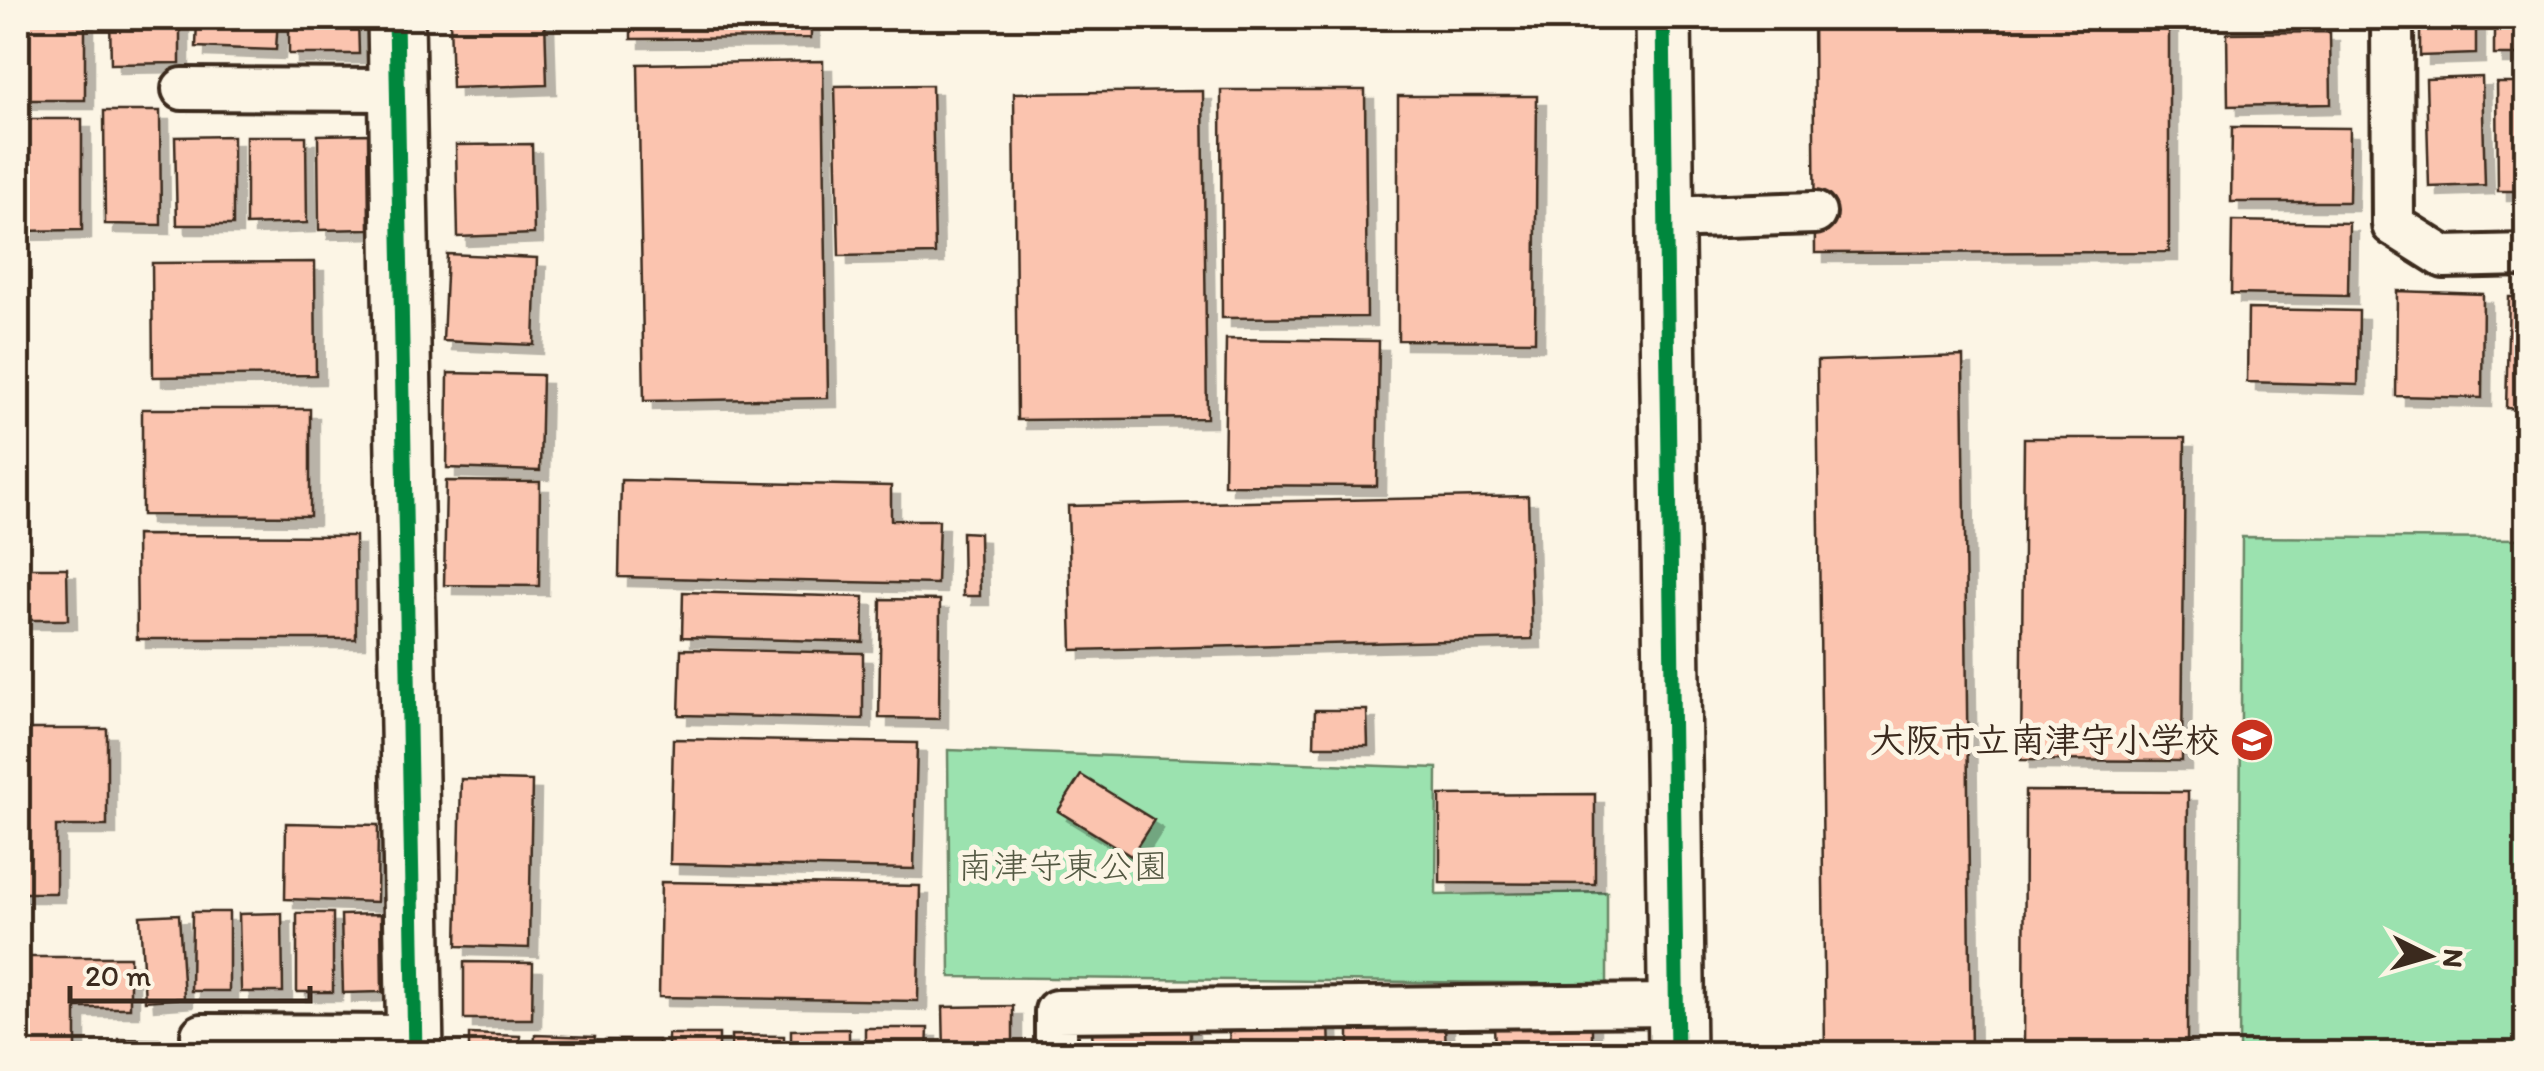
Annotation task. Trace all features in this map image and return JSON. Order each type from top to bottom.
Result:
[{"type":"street","points":[[396,18],[414,1045]]},
{"type":"street","points":[[1663,18],[1677,1030]]},
{"type":"lane","points":[[2392,18],[2393,225],[2444,257],[2526,255]]},
{"type":"lane","points":[[184,89],[397,90]]},
{"type":"lane","points":[[1666,218],[1815,213]]},
{"type":"lane","points":[[1056,1054],[1056,1011],[1677,1030]]},
{"type":"lane","points":[[202,1036],[414,1045]]},
{"type":"green space","points":[[2242,537],[2526,539],[2526,1053],[2239,1053]]},
{"type":"green space","name":"南津守東公園","points":[[948,750],[1437,768],[1436,895],[1607,892],[1607,984],[950,977]]},
{"type":"building","points":[[18,18],[85,18],[85,100],[18,100]]},
{"type":"building","points":[[110,18],[180,18],[180,63],[111,64]]},
{"type":"building","points":[[197,18],[278,18],[276,50],[196,47]]},
{"type":"building","points":[[289,18],[358,18],[359,54],[289,54]]},
{"type":"building","points":[[450,18],[545,18],[547,85],[452,88]]},
{"type":"building","points":[[631,18],[811,18],[811,38],[631,39]]},
{"type":"building","points":[[1813,18],[2169,18],[2169,252],[1815,253]]},
{"type":"building","points":[[2420,18],[2476,18],[2476,54],[2420,56]]},
{"type":"building","points":[[2494,18],[2526,18],[2526,55],[2494,55]]},
{"type":"building","points":[[2330,32],[2331,104],[2228,106],[2227,33]]},
{"type":"building","points":[[823,61],[828,398],[644,401],[638,64]]},
{"type":"building","points":[[2482,77],[2485,185],[2429,187],[2426,79]]},
{"type":"building","points":[[2497,83],[2526,83],[2526,191],[2498,191]]},
{"type":"building","points":[[932,85],[935,254],[839,256],[835,86]]},
{"type":"building","points":[[1221,90],[1365,90],[1367,317],[1222,318]]},
{"type":"building","points":[[1203,91],[1207,418],[1017,420],[1014,93]]},
{"type":"building","points":[[1398,96],[1537,96],[1535,341],[1398,340]]},
{"type":"building","points":[[104,111],[160,111],[161,225],[105,224]]},
{"type":"building","points":[[18,119],[82,119],[82,230],[18,231]]},
{"type":"building","points":[[2232,127],[2350,128],[2349,202],[2231,202]]},
{"type":"building","points":[[368,134],[369,229],[319,230],[318,135]]},
{"type":"building","points":[[233,136],[233,225],[177,225],[175,137]]},
{"type":"building","points":[[246,136],[306,136],[307,223],[246,225]]},
{"type":"building","points":[[532,144],[534,234],[458,237],[456,145]]},
{"type":"building","points":[[2232,221],[2349,223],[2348,296],[2231,294]]},
{"type":"building","points":[[447,254],[537,258],[534,345],[443,341]]},
{"type":"building","points":[[315,262],[316,375],[153,377],[152,263]]},
{"type":"building","points":[[2397,291],[2483,294],[2482,398],[2396,396]]},
{"type":"building","points":[[2509,297],[2526,297],[2526,409],[2506,408]]},
{"type":"building","points":[[2248,309],[2359,311],[2358,385],[2247,382]]},
{"type":"building","points":[[1226,339],[1379,341],[1377,486],[1224,485]]},
{"type":"building","points":[[1963,356],[1971,1054],[1825,1054],[1817,361]]},
{"type":"building","points":[[448,373],[542,375],[540,471],[447,468]]},
{"type":"building","points":[[142,409],[310,409],[310,516],[142,515]]},
{"type":"building","points":[[2024,438],[2185,438],[2182,761],[2021,760]]},
{"type":"building","points":[[621,480],[891,486],[891,520],[939,520],[937,584],[619,577]]},
{"type":"building","points":[[446,481],[540,482],[539,586],[444,585]]},
{"type":"building","points":[[1528,496],[1532,639],[1072,650],[1068,506]]},
{"type":"building","points":[[962,532],[979,533],[980,596],[963,596]]},
{"type":"building","points":[[136,535],[355,536],[356,639],[137,639]]},
{"type":"building","points":[[18,568],[67,568],[68,620],[18,620]]},
{"type":"building","points":[[683,592],[864,597],[863,642],[682,637]]},
{"type":"building","points":[[881,599],[940,600],[939,719],[879,718]]},
{"type":"building","points":[[681,649],[863,653],[863,719],[679,715]]},
{"type":"building","points":[[1315,710],[1367,710],[1368,746],[1314,746]]},
{"type":"building","points":[[18,729],[107,729],[107,826],[56,826],[56,893],[18,893]]},
{"type":"building","points":[[673,739],[917,743],[914,869],[670,864]]},
{"type":"building","points":[[1081,775],[1154,820],[1131,856],[1058,811]]},
{"type":"building","points":[[461,779],[532,781],[529,948],[457,946]]},
{"type":"building","points":[[2025,791],[2188,792],[2187,1054],[2024,1054]]},
{"type":"building","points":[[1595,794],[1595,884],[1440,883],[1440,795]]},
{"type":"building","points":[[286,823],[378,825],[377,902],[285,899]]},
{"type":"building","points":[[661,882],[920,886],[918,1001],[659,997]]},
{"type":"building","points":[[192,912],[229,912],[229,991],[191,991]]},
{"type":"building","points":[[282,913],[283,992],[241,992],[239,914]]},
{"type":"building","points":[[297,913],[333,913],[333,992],[297,992]]},
{"type":"building","points":[[179,914],[184,998],[145,1001],[140,916]]},
{"type":"building","points":[[381,914],[382,992],[343,993],[341,915]]},
{"type":"building","points":[[18,957],[130,957],[130,1008],[76,1008],[76,1054],[18,1054]]},
{"type":"building","points":[[464,962],[533,963],[532,1019],[464,1019]]},
{"type":"building","points":[[1013,1006],[1013,1054],[944,1054],[943,1007]]},
{"type":"building","points":[[1329,1019],[1330,1054],[1230,1054],[1229,1021]]},
{"type":"building","points":[[1592,1022],[1592,1054],[1495,1054],[1494,1024]]},
{"type":"building","points":[[1445,1023],[1446,1054],[1349,1054],[1349,1024]]},
{"type":"building","points":[[1190,1026],[1190,1054],[1093,1054],[1092,1027]]},
{"type":"building","points":[[865,1028],[928,1028],[927,1054],[865,1054]]},
{"type":"building","points":[[849,1029],[849,1054],[791,1054],[791,1030]]},
{"type":"building","points":[[469,1034],[520,1036],[519,1054],[469,1054]]},
{"type":"building","points":[[668,1034],[719,1034],[719,1054],[668,1054]]},
{"type":"building","points":[[535,1035],[595,1037],[594,1054],[534,1054]]},
{"type":"building","points":[[731,1035],[784,1036],[784,1054],[731,1054]]},
{"type":"building","points":[[119,1039],[171,1040],[171,1054],[119,1054]]},
{"type":"building","points":[[605,1040],[658,1040],[658,1054],[605,1054]]},
{"type":"cycle path","points":[[396,18],[415,1054]]},
{"type":"cycle path","points":[[1663,18],[1677,1054]]},
{"type":"place","name":"大阪市立南津守小学校","points":[[2252,740]]}]
